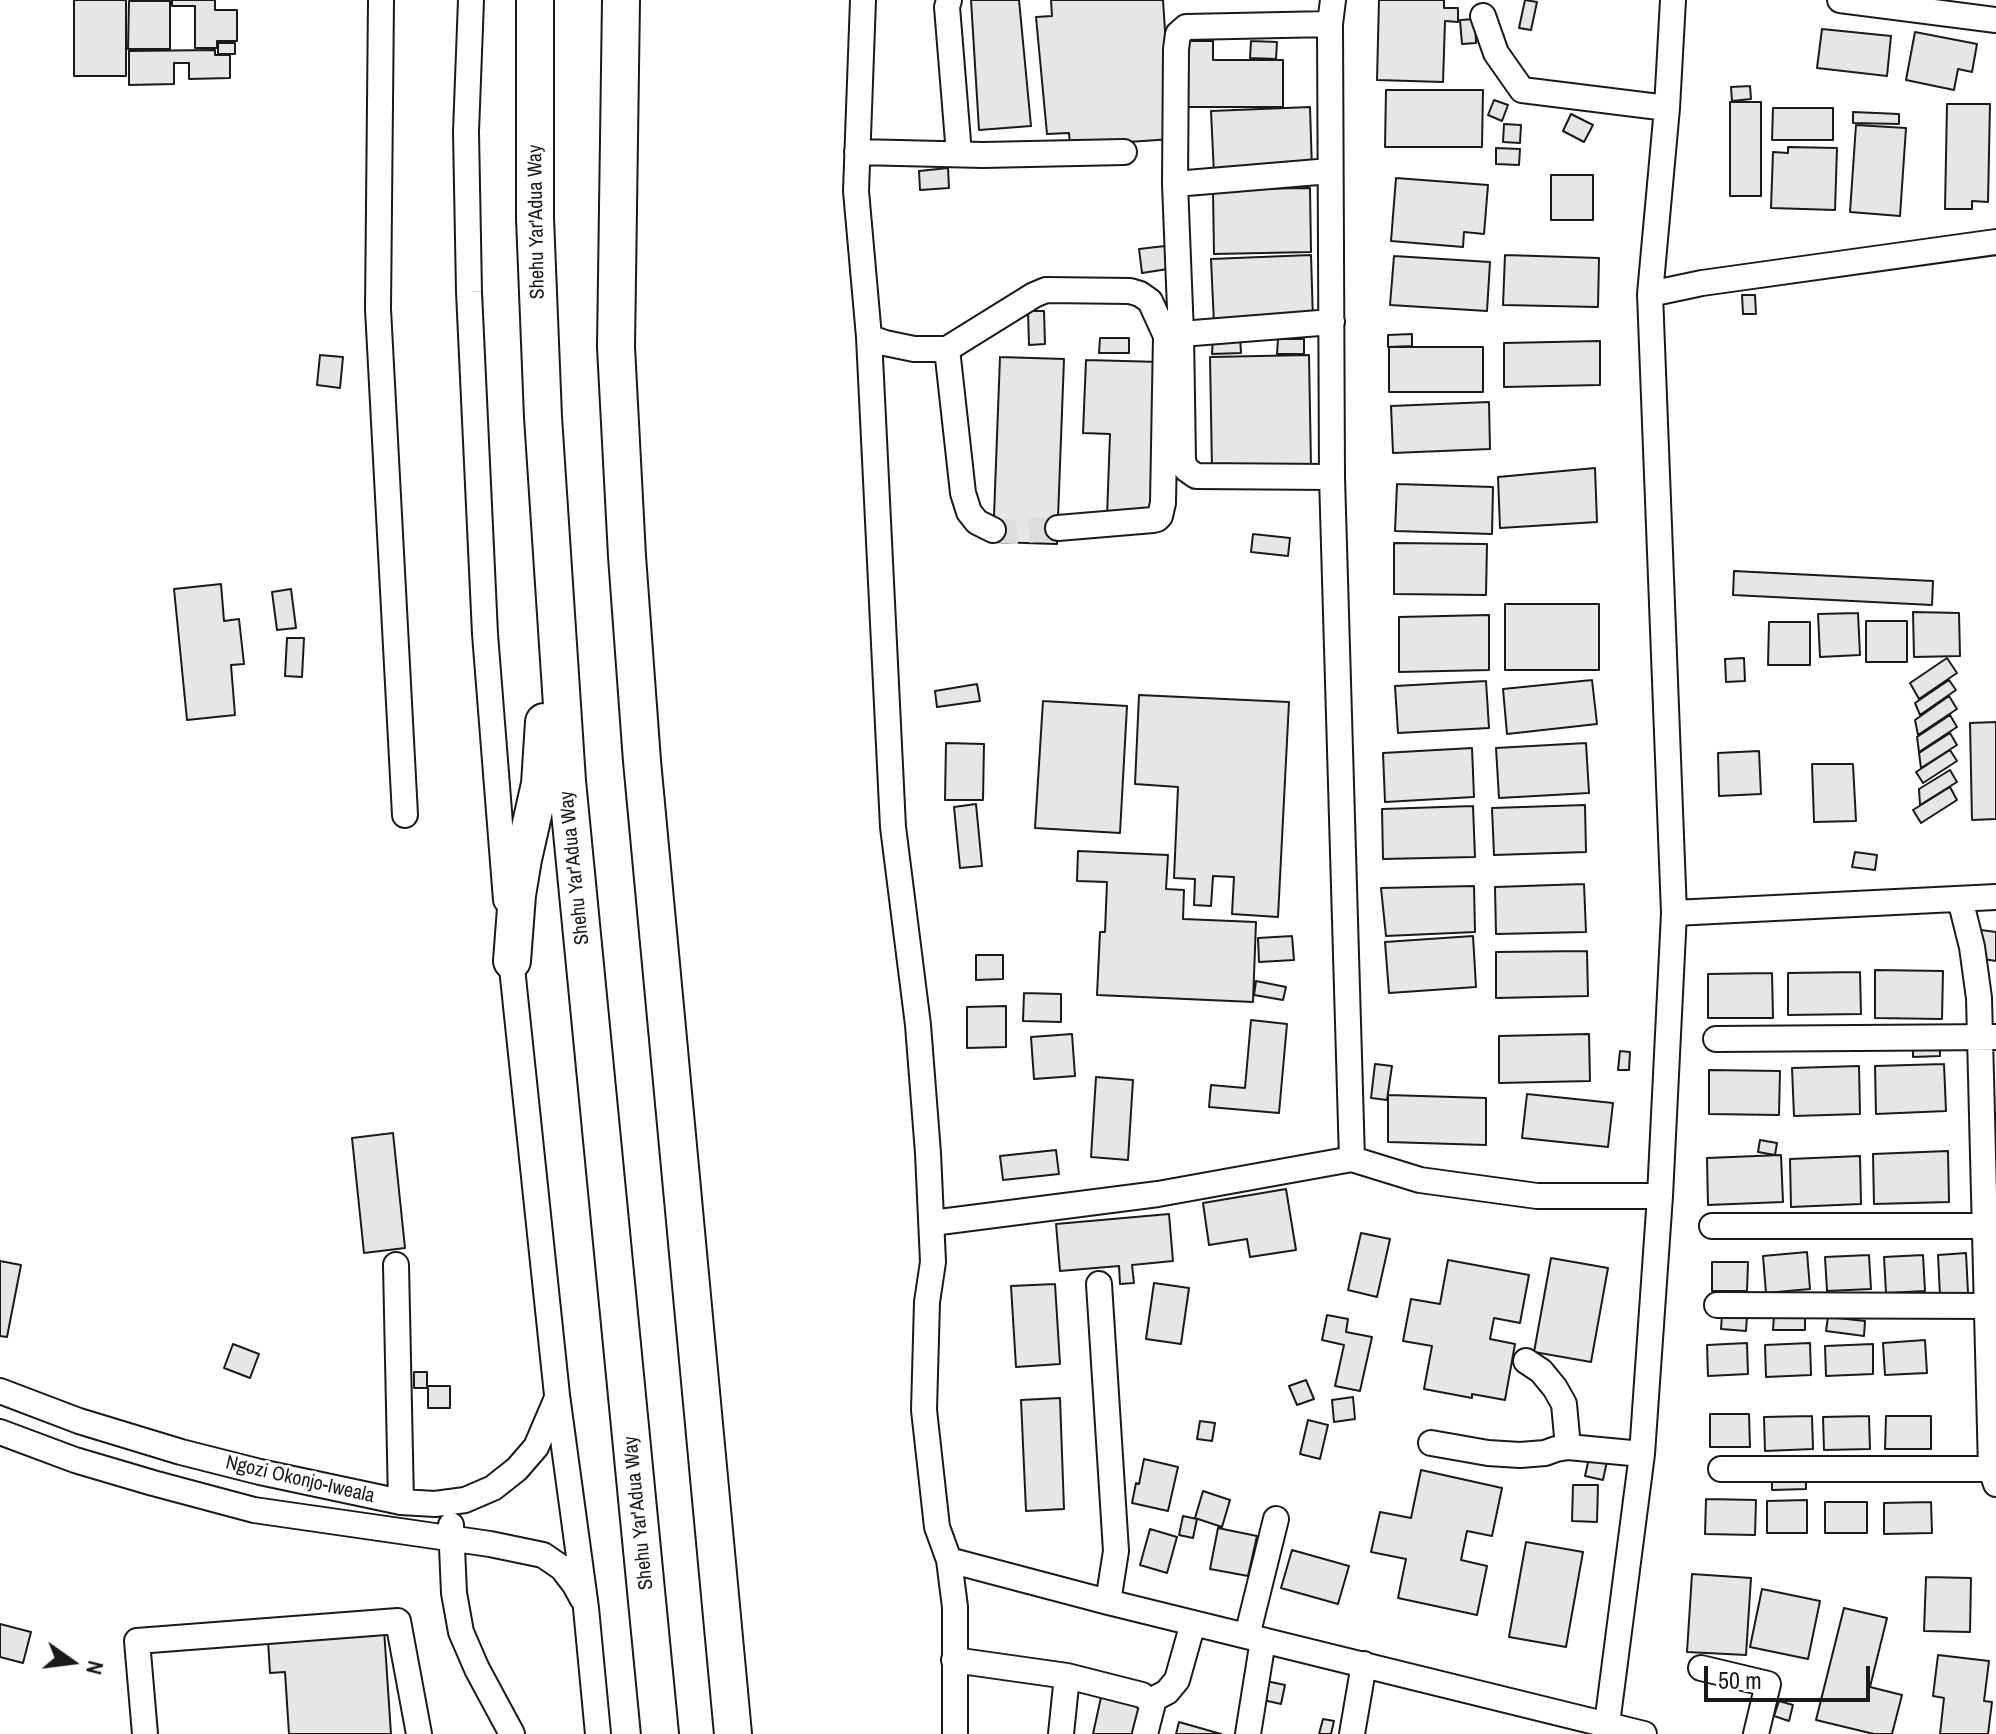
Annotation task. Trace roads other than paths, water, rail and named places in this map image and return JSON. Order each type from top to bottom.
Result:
[{"type":"highway","name":"Shehu Yar'Adua Way","points":[[535,0],[535,218],[543,417],[567,781],[660,1734]]},
{"type":"highway","points":[[621,0],[616,347],[627,556],[644,776],[733,1734]]},
{"type":"highway","points":[[512,961],[517,895],[540,784],[555,601]]},
{"type":"street","points":[[381,0],[378,309],[405,815]]},
{"type":"street","points":[[471,0],[466,132],[470,322],[485,634],[512,961],[557,1395],[586,1608],[598,1734]]},
{"type":"street","points":[[863,0],[856,191],[869,337],[893,827],[918,1025],[928,1140],[933,1262],[927,1302],[924,1410],[937,1527],[949,1560],[955,1607],[955,1734]]},
{"type":"street","points":[[949,0],[947,7],[959,154]]},
{"type":"street","points":[[1607,1724],[1642,1454],[1660,1196],[1674,913],[1650,294],[1667,108],[1673,0]]},
{"type":"street","points":[[1840,0],[1996,20]]},
{"type":"street","points":[[1332,477],[1196,476],[1186,469],[1183,461],[1175,184],[1176,49],[1178,34],[1186,27],[1332,12],[1332,477],[1352,1159]]},
{"type":"street","points":[[1483,16],[1496,53],[1522,90],[1667,108]]},
{"type":"street","points":[[857,152],[1124,152]]},
{"type":"street","points":[[1175,184],[1330,171]]},
{"type":"street","points":[[1650,294],[1702,283],[1996,242]]},
{"type":"street","points":[[869,337],[914,349],[947,349],[1046,290],[1130,291],[1150,301],[1166,336],[1163,503],[1160,516],[1153,520],[1058,528]]},
{"type":"street","points":[[1181,334],[1332,322]]},
{"type":"street","points":[[947,349],[963,493],[969,512],[977,522],[993,530]]},
{"type":"street","points":[[1674,913],[1996,897]]},
{"type":"street","points":[[1721,1469],[1994,1474],[1985,1226],[1988,1038],[1960,899]]},
{"type":"street","points":[[1716,1039],[1988,1038]]},
{"type":"street","points":[[932,1223],[1158,1194],[1352,1159],[1420,1180],[1537,1196],[1660,1196]]},
{"type":"street","points":[[1712,1226],[1985,1226]]},
{"type":"street","points":[[396,1265],[401,1502]]},
{"type":"street","points":[[1099,1284],[1116,1551],[1108,1602]]},
{"type":"street","points":[[1717,1305],[1987,1306]]},
{"type":"street","points":[[1526,1361],[1541,1371],[1564,1404],[1568,1447]]},
{"type":"street","name":"Ngozi Okonjo-Iweala","points":[[0,1391],[79,1421],[181,1452],[401,1502],[435,1504],[465,1500],[493,1488],[517,1469],[536,1447],[557,1395]]},
{"type":"street","points":[[0,1432],[75,1460],[254,1510],[490,1544],[543,1555],[562,1568],[575,1585],[586,1608]]},
{"type":"street","points":[[1431,1443],[1520,1455],[1568,1447],[1642,1454]]},
{"type":"street","points":[[450,1502],[454,1593],[461,1632],[512,1734]]},
{"type":"street","points":[[1248,1734],[1255,1638],[1276,1519]]},
{"type":"street","points":[[949,1560],[1644,1734]]},
{"type":"street","points":[[145,1734],[137,1641],[398,1621],[419,1734]]},
{"type":"street","points":[[1150,1701],[1167,1692],[1177,1680],[1193,1623]]},
{"type":"street","points":[[954,1660],[1067,1676],[1142,1695],[1152,1707],[1145,1734]]},
{"type":"street","points":[[1352,1734],[1364,1664]]},
{"type":"street","points":[[1701,1668],[1768,1684],[1756,1734]]},
{"type":"street","points":[[1061,1734],[1067,1676]]},
{"type":"tunnel","points":[[993,530],[1015,532],[1058,528]]}]
